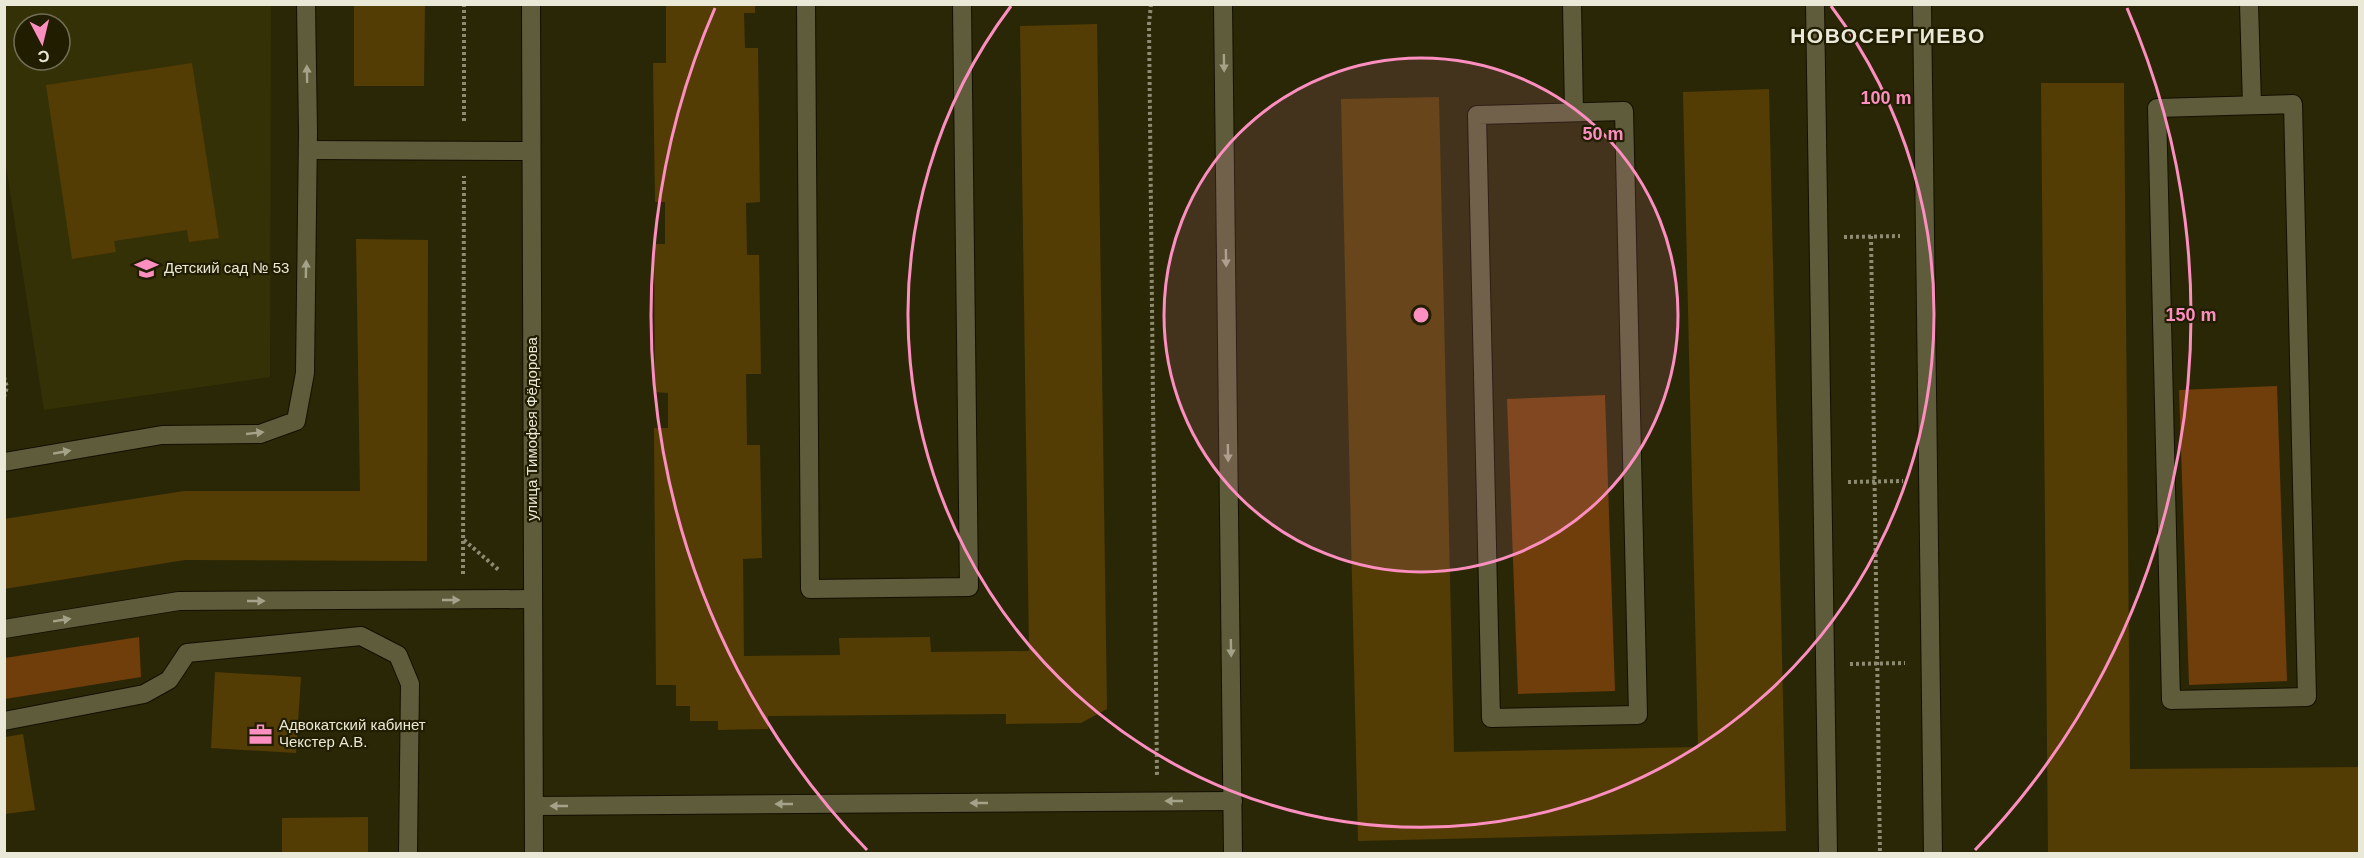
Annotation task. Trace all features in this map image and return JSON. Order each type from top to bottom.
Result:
[{"type":"street","points":[[4,462],[162,435],[260,434],[296,421],[305,373],[308,150],[306,4]]},
{"type":"street","name":"улица Тимофея Фёдорова","points":[[531,4],[534,854]]},
{"type":"street","points":[[806,4],[810,590],[969,587],[962,4]]},
{"type":"street","points":[[1223,4],[1233,854]]},
{"type":"street","points":[[1572,4],[1574,112]]},
{"type":"street","points":[[1815,4],[1827,854]]},
{"type":"street","points":[[1922,4],[1933,854]]},
{"type":"street","points":[[2249,4],[2252,105]]},
{"type":"street","points":[[2293,104],[2307,697],[2171,700],[2157,108],[2252,105],[2293,104]]},
{"type":"street","points":[[1624,111],[1638,715],[1491,718],[1477,115],[1574,112],[1624,111]]},
{"type":"street","points":[[308,150],[531,151]]},
{"type":"street","points":[[4,629],[180,601],[532,599]]},
{"type":"street","points":[[4,722],[144,694],[169,680],[187,653],[362,636],[398,654],[410,684],[408,854]]},
{"type":"street","points":[[535,806],[1233,801]]},
{"type":"path","points":[[463,582],[464,4]]},
{"type":"path","points":[[1151,4],[1149,24],[1157,801]]},
{"type":"path","points":[[1871,236],[1880,854]]},
{"type":"path","points":[[1818,237],[1925,236]]},
{"type":"path","points":[[4,288],[4,295]]},
{"type":"path","points":[[4,377],[7,387],[4,397]]},
{"type":"path","points":[[1822,483],[1928,480]]},
{"type":"path","points":[[464,539],[500,571]]},
{"type":"path","points":[[1825,664],[1930,663]]},
{"type":"shaded area","name":"Детский сад № 53","points":[[4,5],[271,5],[270,377],[44,410],[5,159]]},
{"type":"shaded area","points":[[2277,386],[2287,681],[2189,685],[2179,390]]},
{"type":"shaded area","points":[[1605,395],[1615,691],[1518,694],[1507,399]]},
{"type":"shaded area","points":[[139,637],[141,677],[5,699],[5,658]]},
{"type":"building","points":[[354,4],[425,4],[424,86],[354,86]]},
{"type":"building","points":[[666,4],[755,4],[755,13],[744,13],[745,48],[758,48],[760,202],[746,203],[747,255],[759,255],[761,374],[746,374],[747,445],[760,445],[762,558],[743,559],[744,656],[840,655],[839,638],[930,637],[931,652],[1029,651],[1020,26],[1097,24],[1107,709],[1081,723],[1006,724],[1006,714],[768,716],[768,729],[718,730],[718,721],[690,721],[690,706],[676,706],[676,685],[656,685],[654,428],[668,428],[668,393],[655,392],[654,244],[665,244],[665,202],[655,202],[653,63],[666,63]]},
{"type":"building","points":[[192,63],[219,238],[189,242],[187,230],[114,241],[116,252],[72,259],[46,85]]},
{"type":"building","points":[[2041,83],[2124,83],[2130,769],[2360,767],[2360,854],[2048,854]]},
{"type":"building","points":[[1769,89],[1786,831],[1358,841],[1341,99],[1439,97],[1454,752],[1698,747],[1683,92]]},
{"type":"building","points":[[356,239],[428,240],[427,561],[185,560],[4,589],[4,519],[184,491],[360,491]]},
{"type":"building","points":[[215,672],[301,677],[296,753],[211,748]]},
{"type":"building","points":[[23,734],[35,810],[5,814],[5,737]]},
{"type":"building","points":[[368,817],[368,854],[282,854],[282,818]]},
{"type":"place","name":"Детский сад № 53","points":[[146,268]]},
{"type":"place","name":"Адвокатский кабинет Чекстер А.В.","points":[[261,734]]},
{"type":"district","name":"НОВОСЕРГИЕВО","points":[[1888,36]]}]
